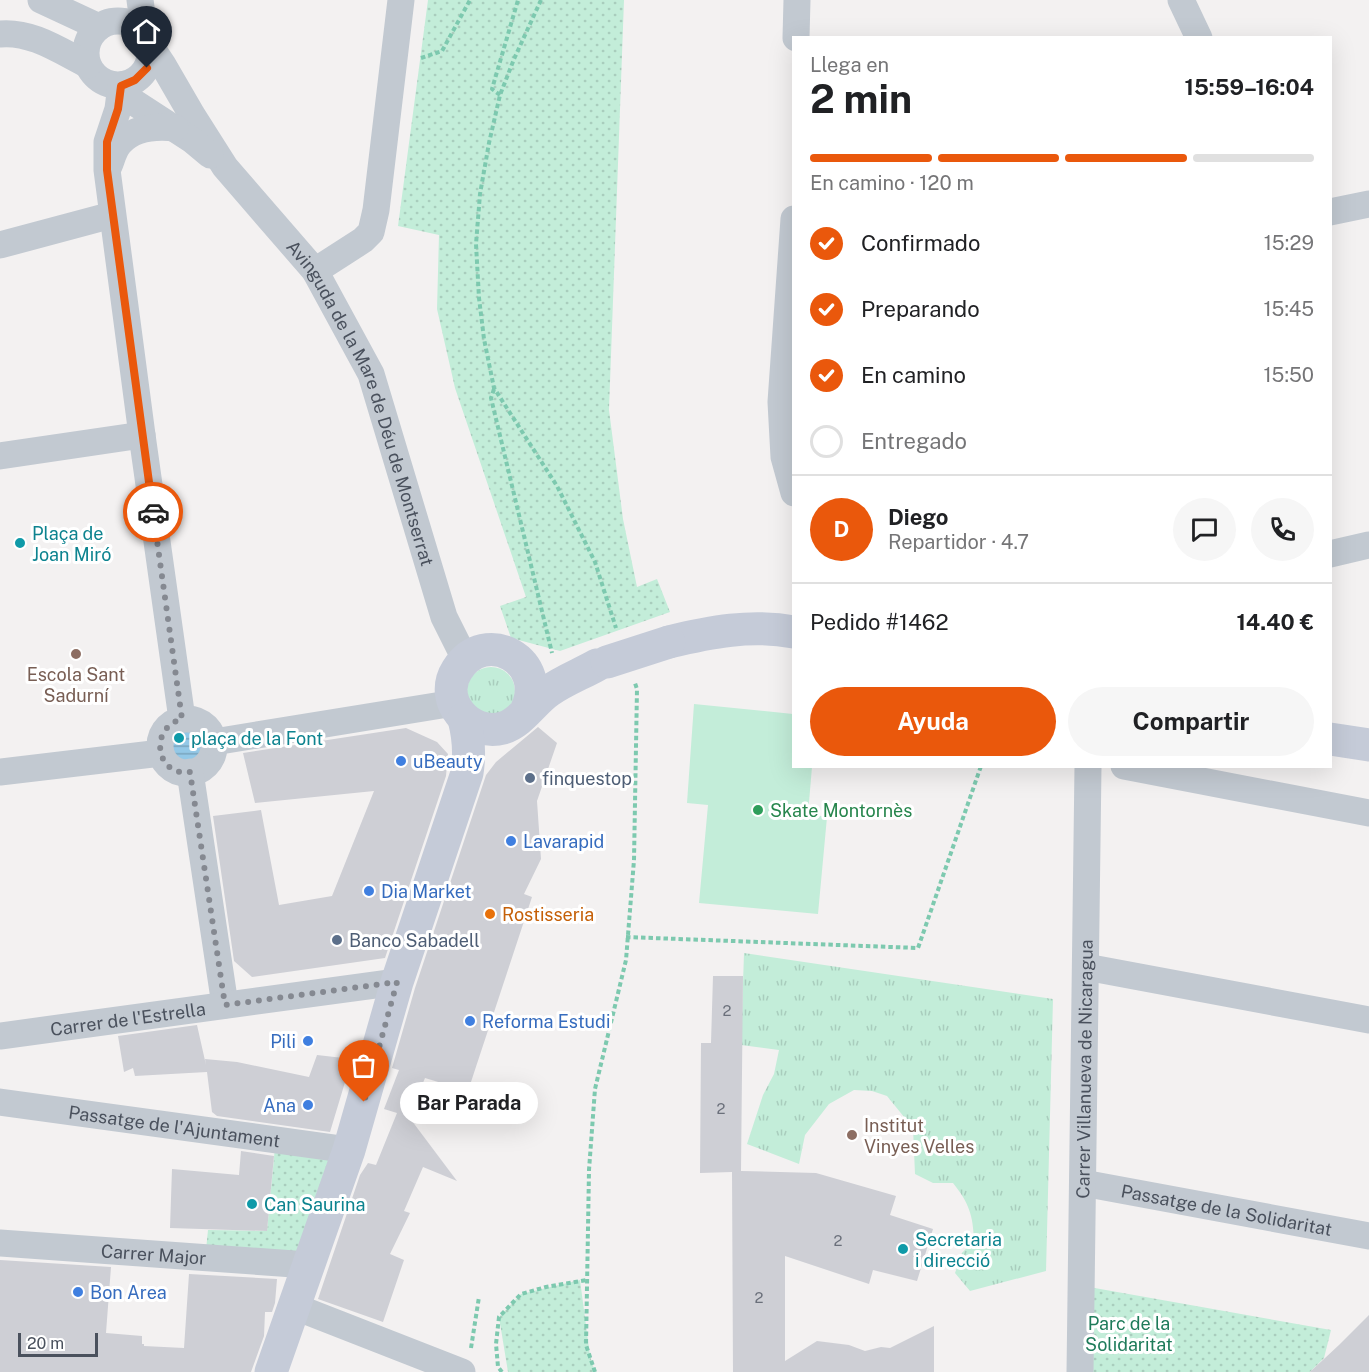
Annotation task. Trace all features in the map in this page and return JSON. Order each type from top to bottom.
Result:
[{"type":"street","points":[[41,0],[101,18],[123,21],[139,29],[147,40],[150,61],[147,68],[135,80],[122,85],[106,84],[99,80],[88,65],[85,55],[87,44],[101,18]]},
{"type":"street","name":"Avinguda de la Mare de Déu de Montserrat","points":[[140,0],[147,40],[192,115],[225,167],[315,271],[370,374],[444,617],[465,658]]},
{"type":"street","points":[[315,271],[353,249],[370,232],[376,210],[401,0]]},
{"type":"street","points":[[796,36],[797,0]]},
{"type":"street","points":[[1181,0],[1198,36]]},
{"type":"street","points":[[0,34],[16,33],[36,39],[88,65]]},
{"type":"street","points":[[122,85],[118,109],[107,142],[107,170],[182,719]]},
{"type":"street","name":"Avinguda de la Mare de Déu de Montserrat","points":[[122,85],[132,101],[175,128],[225,167]]},
{"type":"street","points":[[107,170],[120,143],[128,137],[143,129],[158,126],[175,128]]},
{"type":"street","points":[[1332,212],[1369,204]]},
{"type":"street","points":[[0,245],[112,216]]},
{"type":"street","points":[[792,262],[782,413],[784,457],[792,486]]},
{"type":"street","points":[[0,456],[142,435]]},
{"type":"street","points":[[1332,554],[1369,545]]},
{"type":"street","points":[[519,660],[561,670],[602,663],[706,633],[760,629],[792,632]]},
{"type":"street","points":[[214,742],[459,711],[479,728],[486,730],[516,719],[532,694],[532,685],[519,660],[496,649],[485,650],[465,658],[453,676],[451,687],[459,711],[469,736],[467,773],[397,982],[349,1150],[271,1372]]},
{"type":"street","points":[[467,773],[484,745],[549,691],[602,663]]},
{"type":"street","points":[[188,718],[200,722],[210,732],[214,742],[214,750],[208,762],[198,770],[190,772],[174,770],[165,762],[161,753],[160,742],[164,731],[173,722],[182,719],[188,718]]},
{"type":"street","points":[[1332,738],[1369,746]]},
{"type":"street","points":[[0,772],[161,753]]},
{"type":"street","name":"Carrer Villanueva de Nicaragua","points":[[1080,1372],[1088,768]]},
{"type":"street","points":[[1134,768],[1369,813]]},
{"type":"street","points":[[190,772],[225,1005]]},
{"type":"street","points":[[1086,967],[1369,1020]]},
{"type":"street","name":"Carrer de l'Estrella","points":[[0,1036],[397,982]]},
{"type":"street","name":"Passatge de l'Ajuntament","points":[[0,1102],[349,1150]]},
{"type":"street","name":"Passatge de la Solidaritat","points":[[1083,1183],[1369,1236]]},
{"type":"street","name":"Carrer Major","points":[[0,1243],[308,1265]]},
{"type":"street","points":[[293,1305],[466,1361]]},
{"type":"path","points":[[393,67],[442,51],[470,0]]},
{"type":"path","points":[[500,95],[492,89],[518,0]]},
{"type":"path","points":[[494,388],[491,398],[552,653]]},
{"type":"path","points":[[626,937],[918,948],[980,768]]},
{"type":"path","points":[[502,1372],[498,1367],[496,1344],[499,1317],[521,1294],[587,1280]]},
{"type":"path","points":[[466,1361],[479,1298]]},
{"type":"green space","points":[[428,0],[624,0],[609,410],[623,519],[637,587],[657,579],[670,612],[560,651],[511,638],[500,606],[526,597],[455,388],[437,309],[439,235],[398,226]]},
{"type":"green space","points":[[491,667],[508,674],[515,691],[508,708],[491,715],[474,708],[467,691],[474,674]]},
{"type":"green space","name":"Skate Montornès","points":[[694,704],[792,714],[792,768],[812,768],[808,814],[827,817],[818,914],[699,903],[708,805],[687,803]]},
{"type":"green space","points":[[744,953],[1053,999],[1046,1271],[970,1291],[955,1273],[962,1253],[974,1240],[973,1223],[966,1203],[953,1183],[933,1183],[915,1174],[913,1128],[887,1096],[872,1091],[854,1090],[829,1104],[805,1135],[799,1164],[747,1144],[763,1095],[774,1074],[779,1050],[741,1045]]},
{"type":"green space","points":[[275,1147],[339,1156],[301,1257],[206,1250],[208,1230],[267,1231]]},
{"type":"green space","points":[[580,1280],[590,1356],[595,1372],[508,1372],[499,1317],[521,1294]]},
{"type":"green space","name":"Parc de la Solidaritat","points":[[1089,1287],[1331,1330],[1324,1358],[1310,1372],[1087,1372]]},
{"type":"water","points":[[187,729],[201,734],[206,748],[201,762],[187,767],[173,762],[168,748],[173,734]]},
{"type":"building","points":[[538,727],[557,743],[537,801],[541,859],[524,894],[532,897],[468,1091],[425,1078],[409,1117],[457,1181],[423,1167],[404,1211],[410,1213],[390,1254],[404,1260],[383,1322],[318,1299],[360,1175],[368,1163],[376,1165],[397,1113],[384,1109],[399,1070],[392,1068],[415,988],[486,775],[496,762]]},
{"type":"building","points":[[406,728],[437,742],[448,754],[446,776],[385,958],[252,977],[234,961],[213,816],[261,810],[279,905],[332,896],[374,791],[255,803],[243,753]]},
{"type":"building","points":[[713,976],[743,976],[741,1171],[816,1173],[896,1196],[890,1215],[933,1229],[917,1281],[873,1270],[869,1284],[785,1256],[785,1361],[817,1341],[849,1345],[865,1351],[881,1347],[890,1348],[934,1326],[934,1372],[733,1372],[732,1172],[700,1173],[701,1043],[711,1043]]},
{"type":"building","points":[[197,1025],[206,1065],[205,1059],[237,1062],[309,1077],[317,1055],[352,1059],[330,1132],[217,1116],[212,1112],[207,1072],[135,1076],[133,1068],[124,1072],[118,1036]]},
{"type":"building","points":[[241,1151],[274,1156],[267,1231],[170,1228],[172,1169],[239,1175]]},
{"type":"building","points":[[0,1260],[111,1267],[106,1333],[142,1336],[144,1346],[184,1348],[189,1274],[277,1279],[275,1303],[272,1312],[265,1312],[264,1336],[251,1372],[0,1372]]},
{"type":"building","points":[[1369,1315],[1369,1372],[1310,1372],[1339,1345]]},
{"type":"way so far","points":[[153,512],[182,719],[173,722],[164,731],[161,736],[160,751],[162,758],[174,770],[190,772],[225,1005],[397,982],[364,1102]]},
{"type":"place","name":"Plaça de Joan Miró","points":[[20,543]]},
{"type":"place","name":"Escola Sant Sadurní","points":[[76,654]]},
{"type":"place","name":"plaça de la Font","points":[[179,738]]},
{"type":"place","name":"uBeauty","points":[[401,761]]},
{"type":"place","name":"finquestop","points":[[530,778]]},
{"type":"place","name":"Skate Montornès","points":[[758,810]]},
{"type":"place","name":"Lavarapid","points":[[511,841]]},
{"type":"place","name":"Dia Market","points":[[369,891]]},
{"type":"place","name":"Rostisseria","points":[[490,914]]},
{"type":"place","name":"Banco Sabadell","points":[[337,940]]},
{"type":"place","name":"Reforma Estudi","points":[[470,1021]]},
{"type":"place","name":"Pili","points":[[308,1041]]},
{"type":"place","name":"Bar Parada","points":[[364,1102]]},
{"type":"place","name":"Ana","points":[[308,1105]]},
{"type":"place","name":"Institut Vinyes Velles","points":[[852,1135]]},
{"type":"place","name":"Can Saurina","points":[[252,1204]]},
{"type":"place","name":"Secretaria i direcció","points":[[903,1249]]},
{"type":"place","name":"Bon Area","points":[[78,1292]]},
{"type":"route","points":[[147,68],[135,80],[121,86],[118,109],[107,142],[107,170],[153,512]]}]
